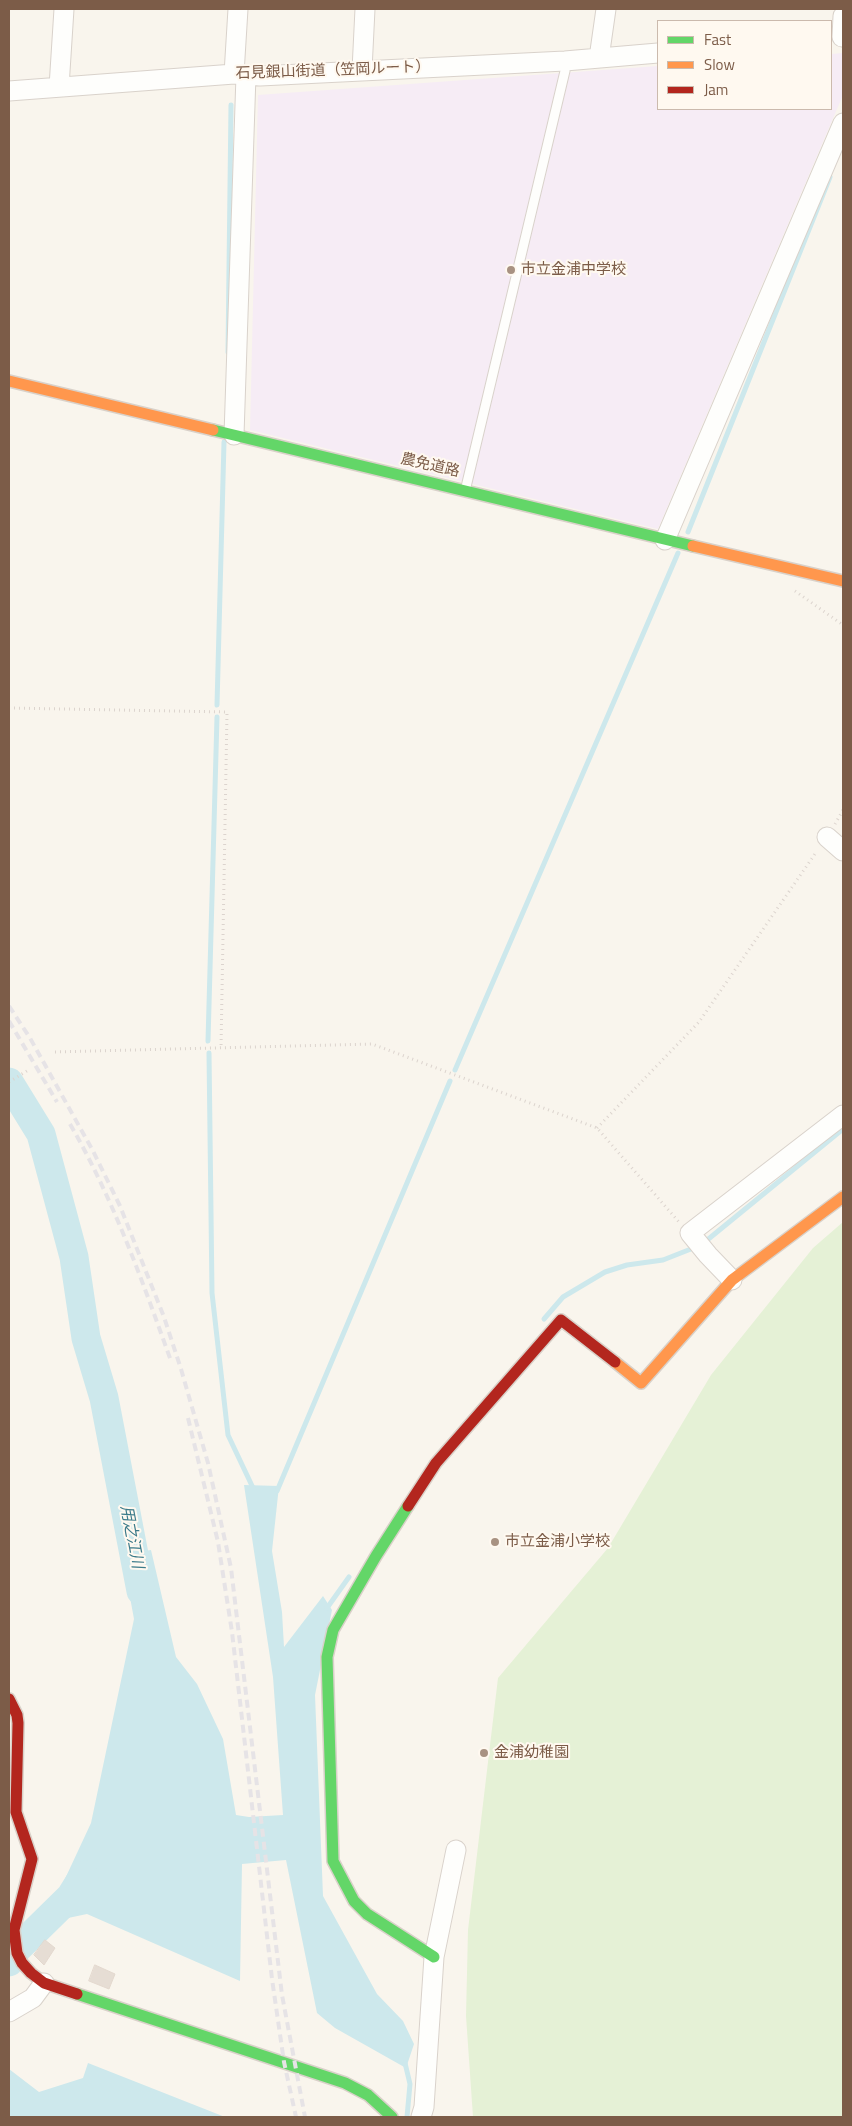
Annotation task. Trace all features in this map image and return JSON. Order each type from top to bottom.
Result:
[{"type":"street","points":[[59,87],[64,9]]},
{"type":"street","points":[[234,436],[240,75],[238,9]]},
{"type":"street","points":[[362,70],[365,9]]},
{"type":"street","points":[[599,58],[606,9]]},
{"type":"street","points":[[839,37],[843,16]]},
{"type":"street","name":"石見銀山街道（笠岡ルート）","points":[[9,91],[240,75],[565,61],[657,53]]},
{"type":"street","points":[[665,540],[843,123]]},
{"type":"street","name":"農免道路","points":[[9,381],[665,540],[843,581]]},
{"type":"street","points":[[827,837],[843,851]]},
{"type":"street","points":[[731,1279],[708,1255],[693,1235],[843,1116]]},
{"type":"street","points":[[434,1957],[367,1914],[354,1900],[333,1861],[327,1656],[333,1630],[376,1556],[436,1463],[561,1320],[641,1382],[731,1279],[843,1197]]},
{"type":"street","points":[[9,1699],[17,1715],[18,1723],[16,1813],[32,1858],[12,1934],[15,1952],[32,1976],[44,1983],[345,2083],[368,2095],[392,2117]]},
{"type":"street","points":[[421,2117],[424,2107],[434,1957],[456,1850]]},
{"type":"street","points":[[9,2012],[33,1998],[44,1983]]},
{"type":"lane","points":[[465,490],[565,71],[565,61]]},
{"type":"path","points":[[783,566],[785,577],[795,591],[843,625]]},
{"type":"path","points":[[9,708],[227,712],[221,1048]]},
{"type":"path","points":[[597,1128],[699,1022],[827,837],[843,810]]},
{"type":"path","points":[[55,1052],[372,1044],[597,1128],[693,1235]]},
{"type":"path","points":[[9,1082],[30,1069]]},
{"type":"shaded area","name":"市立金浦中学校","points":[[843,53],[843,95],[658,529],[250,430],[258,95],[657,66],[657,110],[832,110],[832,54]]},
{"type":"green space","points":[[843,1222],[843,2117],[473,2117],[466,2016],[468,1930],[498,1678],[608,1548],[711,1375],[813,1248]]},
{"type":"water","points":[[244,1485],[279,1486],[272,1551],[282,1612],[284,1647],[323,1596],[332,1610],[315,1695],[323,1896],[377,1994],[403,2021],[414,2044],[406,2068],[335,2028],[317,2013],[286,1860],[242,1864],[240,1981],[87,1914],[68,1918],[57,1896],[91,1823],[134,1619],[122,1554],[151,1550],[176,1657],[197,1684],[223,1739],[236,1815],[249,1817],[283,1815],[273,1677]]},
{"type":"water","points":[[88,2063],[225,2117],[9,2117],[9,2069],[39,2092],[83,2078]]},
{"type":"building","points":[[45,1940],[55,1948],[44,1965],[34,1955]]},
{"type":"building","points":[[95,1965],[115,1974],[109,1989],[89,1981]]},
{"type":"waterway","points":[[228,352],[231,105]]},
{"type":"waterway","points":[[688,532],[830,177]]},
{"type":"waterway","points":[[217,705],[224,442]]},
{"type":"waterway","points":[[455,1070],[678,553]]},
{"type":"waterway","points":[[208,1041],[217,717]]},
{"type":"waterway","points":[[209,1053],[212,1293],[228,1435],[254,1490]]},
{"type":"waterway","points":[[277,1491],[450,1081]]},
{"type":"waterway","name":"用之江川","points":[[9,1082],[41,1134],[74,1257],[86,1338],[104,1398],[141,1591]]},
{"type":"waterway","points":[[706,1241],[843,1129]]},
{"type":"waterway","points":[[544,1319],[563,1297],[605,1272],[627,1265],[663,1260],[696,1247]]},
{"type":"waterway","points":[[327,1608],[349,1577]]},
{"type":"waterway","name":"用之江川","points":[[9,1962],[17,1949],[71,1896],[84,1875]]},
{"type":"waterway","points":[[405,2063],[410,2084],[407,2117]]},
{"type":"railway","points":[[9,1006],[30,1038],[93,1151],[120,1206],[164,1317],[208,1463],[231,1568],[282,1995],[305,2117]]},
{"type":"railway","points":[[9,1021],[57,1102]]},
{"type":"railway","points":[[70,1124],[113,1210],[138,1270],[171,1361]]},
{"type":"railway","points":[[188,1418],[218,1542],[232,1632],[272,1979],[284,2062],[296,2117]]},
{"type":"traffic: fast","points":[[213,430],[693,546]]},
{"type":"traffic: fast","points":[[408,1506],[376,1556],[333,1630],[327,1657],[333,1861],[354,1901],[367,1914],[434,1957]]},
{"type":"traffic: fast","points":[[77,1994],[345,2083],[368,2095],[392,2117]]},
{"type":"traffic: slow","points":[[9,381],[213,430]]},
{"type":"traffic: slow","points":[[693,546],[843,581]]},
{"type":"traffic: slow","points":[[615,1362],[641,1383],[732,1280],[843,1197]]},
{"type":"traffic: jam","points":[[408,1506],[436,1463],[561,1320],[615,1362]]},
{"type":"traffic: jam","points":[[9,1699],[17,1715],[18,1723],[16,1812],[32,1859],[14,1930],[17,1953],[22,1963],[44,1983],[77,1994]]},
{"type":"place","name":"市立金浦中学校","points":[[511,270]]},
{"type":"place","name":"市立金浦小学校","points":[[495,1542]]},
{"type":"place","name":"金浦幼稚園","points":[[484,1753]]}]
